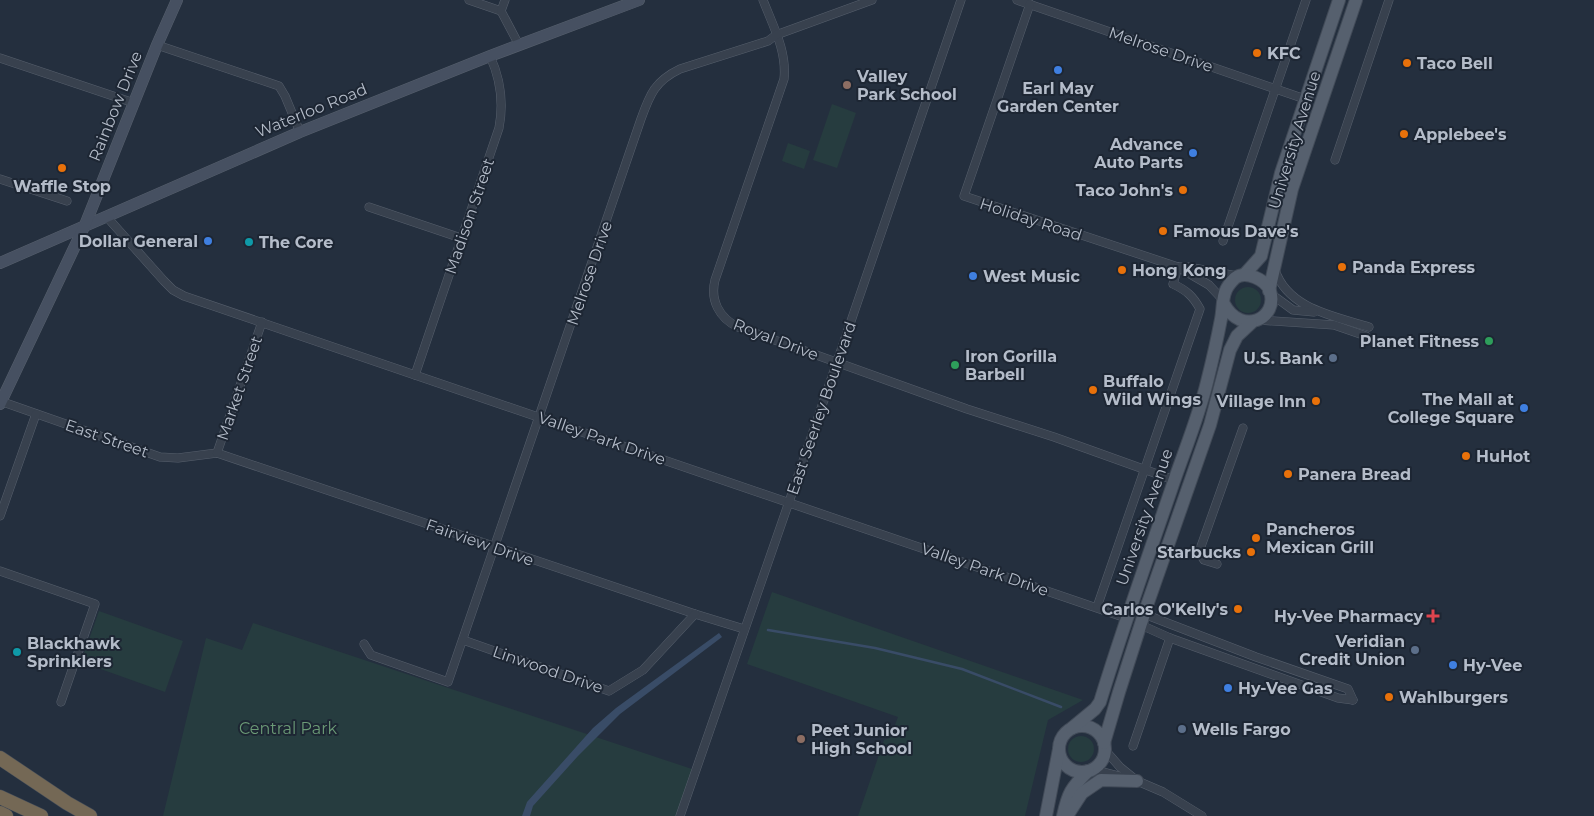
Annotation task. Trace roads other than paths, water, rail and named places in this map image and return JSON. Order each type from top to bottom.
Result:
[{"type":"highway","points":[[0,758],[67,803],[90,816]]},
{"type":"highway","points":[[0,797],[41,816]]},
{"type":"highway","points":[[0,813],[6,816]]},
{"type":"main road","name":"Rainbow Drive","points":[[0,403],[85,225],[177,0]]},
{"type":"main road","name":"Waterloo Road","points":[[0,263],[300,132],[490,56],[639,0]]},
{"type":"main road","name":"University Avenue","points":[[1241,276],[1261,256],[1281,173],[1339,0]]},
{"type":"main road","name":"University Avenue","points":[[1270,292],[1292,189],[1356,0]]},
{"type":"main road","points":[[1299,170],[1301,142],[1310,112],[1305,99]]},
{"type":"main road","points":[[1241,276],[1259,279],[1270,292],[1268,310],[1254,322],[1241,321],[1233,317],[1224,302],[1229,283],[1241,276]]},
{"type":"main road","name":"University Avenue","points":[[1072,728],[1095,709],[1100,702],[1126,618],[1207,384],[1224,302]]},
{"type":"main road","name":"University Avenue","points":[[1105,747],[1143,619],[1210,425],[1230,350],[1237,336],[1254,322]]},
{"type":"main road","points":[[1166,550],[1168,524],[1179,490],[1174,480]]},
{"type":"main road","points":[[1143,619],[1140,607],[1152,568],[1152,546]]},
{"type":"main road","points":[[1046,816],[1060,744],[1067,732],[1072,728],[1079,726],[1092,728],[1098,732],[1105,747],[1101,762],[1073,786],[1068,796],[1063,816]]},
{"type":"main road","points":[[1060,744],[1059,750],[1064,762],[1074,770],[1090,770]]},
{"type":"main road","points":[[1067,816],[1082,794],[1101,780],[1137,781]]},
{"type":"street","points":[[469,0],[501,11],[519,45]]},
{"type":"street","points":[[501,11],[505,0]]},
{"type":"street","name":"Royal Drive","points":[[763,0],[783,49],[784,79],[715,280],[714,300],[720,314],[731,324],[967,409],[1174,480]]},
{"type":"street","name":"Melrose Drive","points":[[364,644],[371,655],[448,682],[651,93],[663,79],[680,70],[768,41],[776,35],[872,0]]},
{"type":"street","name":"East Seerley Boulevard","points":[[680,816],[961,0]]},
{"type":"street","name":"Melrose Drive","points":[[1017,0],[1305,99]]},
{"type":"street","points":[[1223,241],[1306,0]]},
{"type":"street","points":[[1335,160],[1389,0]]},
{"type":"street","name":"Holiday Road","points":[[1030,4],[964,196],[1178,267],[1209,285],[1224,302]]},
{"type":"street","points":[[157,45],[279,86],[300,132]]},
{"type":"street","name":"Madison Street","points":[[415,375],[499,128],[502,104],[500,82],[490,56]]},
{"type":"street","points":[[0,58],[134,103]]},
{"type":"street","points":[[0,179],[66,201]]},
{"type":"street","points":[[369,207],[461,238]]},
{"type":"street","name":"Valley Park Drive","points":[[106,216],[158,275],[173,290],[184,296],[1126,618]]},
{"type":"street","points":[[1097,608],[1143,469],[1200,309],[1186,290],[1173,284],[1178,267]]},
{"type":"street","name":"Holiday Road","points":[[1178,267],[1241,276]]},
{"type":"street","points":[[1275,270],[1279,280],[1294,299],[1324,313],[1369,327]]},
{"type":"street","points":[[1270,292],[1293,310],[1324,313]]},
{"type":"street","name":"Market Street","points":[[217,453],[262,322]]},
{"type":"street","points":[[1254,322],[1334,325],[1366,336]]},
{"type":"street","name":"East Street","points":[[0,403],[160,457],[186,458],[217,453]]},
{"type":"street","points":[[0,516],[36,414]]},
{"type":"street","points":[[1217,564],[1204,560],[1199,552],[1243,428]]},
{"type":"street","name":"Fairview Drive","points":[[217,453],[744,629]]},
{"type":"street","points":[[0,571],[95,604],[61,702]]},
{"type":"street","name":"Linwood Drive","points":[[463,640],[609,690],[643,670],[695,614]]},
{"type":"street","points":[[1143,619],[1348,689],[1353,700],[1338,698],[1170,638],[1143,619]]},
{"type":"street","points":[[1133,746],[1170,638]]},
{"type":"street","points":[[1105,747],[1120,767],[1137,781]]},
{"type":"street","points":[[1090,770],[1137,781],[1163,792],[1199,815]]},
{"type":"water","points":[[719,633],[722,637],[620,714],[578,756],[533,806],[530,816],[522,816],[527,802],[593,728],[616,708]]},
{"type":"waterway","points":[[768,630],[875,648],[962,669],[1061,707]]},
{"type":"place","name":"KFC","points":[[1257,53]]},
{"type":"place","name":"Taco Bell","points":[[1407,63]]},
{"type":"place","name":"Earl May Garden Center","points":[[1058,70]]},
{"type":"place","name":"Valley Park School","points":[[847,85]]},
{"type":"place","name":"Applebee's","points":[[1404,134]]},
{"type":"place","name":"Advance Auto Parts","points":[[1193,153]]},
{"type":"place","name":"Waffle Stop","points":[[62,168]]},
{"type":"place","name":"Taco John's","points":[[1183,190]]},
{"type":"place","name":"Famous Dave's","points":[[1163,231]]},
{"type":"place","name":"Dollar General","points":[[208,241]]},
{"type":"place","name":"The Core","points":[[249,242]]},
{"type":"place","name":"Panda Express","points":[[1342,267]]},
{"type":"place","name":"Hong Kong","points":[[1122,270]]},
{"type":"place","name":"West Music","points":[[973,276]]},
{"type":"place","name":"Planet Fitness","points":[[1489,341]]},
{"type":"place","name":"U.S. Bank","points":[[1333,358]]},
{"type":"place","name":"Iron Gorilla Barbell","points":[[955,365]]},
{"type":"place","name":"Buffalo Wild Wings","points":[[1093,390]]},
{"type":"place","name":"Village Inn","points":[[1316,401]]},
{"type":"place","name":"The Mall at College Square","points":[[1524,408]]},
{"type":"place","name":"HuHot","points":[[1466,456]]},
{"type":"place","name":"Panera Bread","points":[[1288,474]]},
{"type":"place","name":"Pancheros Mexican Grill","points":[[1256,538]]},
{"type":"place","name":"Starbucks","points":[[1251,552]]},
{"type":"place","name":"Carlos O'Kelly's","points":[[1238,609]]},
{"type":"place","name":"Hy-Vee Pharmacy","points":[[1433,616]]},
{"type":"place","name":"Veridian Credit Union","points":[[1415,650]]},
{"type":"place","name":"Blackhawk Sprinklers","points":[[17,652]]},
{"type":"place","name":"Hy-Vee","points":[[1453,665]]},
{"type":"place","name":"Hy-Vee Gas","points":[[1228,688]]},
{"type":"place","name":"Wahlburgers","points":[[1389,697]]},
{"type":"place","name":"Wells Fargo","points":[[1182,729]]},
{"type":"place","name":"Peet Junior High School","points":[[801,739]]},
{"type":"park label","name":"Central Park","points":[[288,728]]}]
